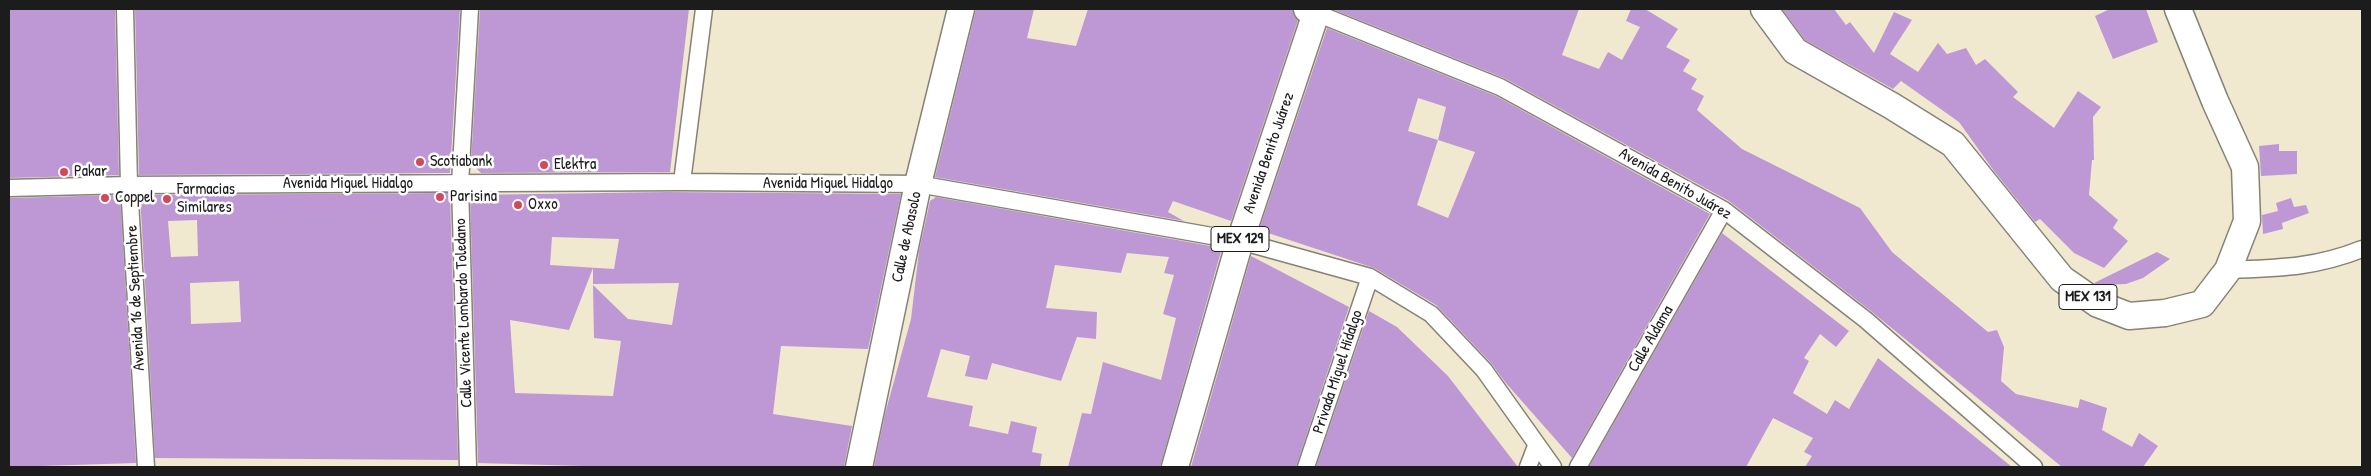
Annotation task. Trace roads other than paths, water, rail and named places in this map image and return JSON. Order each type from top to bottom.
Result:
[{"type":"main road","name":"Calle de Abasolo","points":[[859,467],[918,184],[961,9]]},
{"type":"main road","name":"MEX 131","points":[[1764,9],[1795,52],[1892,106],[1953,144],[2062,278],[2098,304],[2130,316],[2165,314],[2202,304],[2228,270],[2246,221],[2245,168],[2215,101],[2178,9]]},
{"type":"main road","name":"Avenida Benito Juárez","points":[[1175,467],[1240,241],[1311,11]]},
{"type":"street","name":"Avenida 16 de Septiembre","points":[[126,9],[129,185],[146,467]]},
{"type":"street","name":"Calle Vicente Lombardo Toledano","points":[[468,467],[460,184],[470,9]]},
{"type":"street","points":[[682,182],[704,9]]},
{"type":"street","name":"Avenida Benito Juárez","points":[[1311,11],[1500,87],[1724,210],[1866,320],[2024,464]]},
{"type":"street","name":"Avenida Miguel Hidalgo","points":[[9,188],[129,185],[682,182],[918,184],[1240,241],[1370,277],[1431,314],[1484,370],[1536,446],[1553,467]]},
{"type":"street","name":"Calle Aldama","points":[[1578,467],[1724,210]]},
{"type":"street","points":[[2228,270],[2300,267],[2339,258],[2362,249]]},
{"type":"street","name":"Privada Miguel Hidalgo","points":[[1306,467],[1370,277]]},
{"type":"street","points":[[1528,467],[1536,446]]},
{"type":"place","name":"Scotiabank","points":[[420,162]]},
{"type":"place","name":"Elektra","points":[[544,165]]},
{"type":"place","name":"Pakar","points":[[64,172]]},
{"type":"place","name":"Parisina","points":[[440,197]]},
{"type":"place","name":"Coppel","points":[[105,198]]},
{"type":"place","name":"Farmacias Similares","points":[[167,199]]},
{"type":"place","name":"Oxxo","points":[[518,205]]}]
